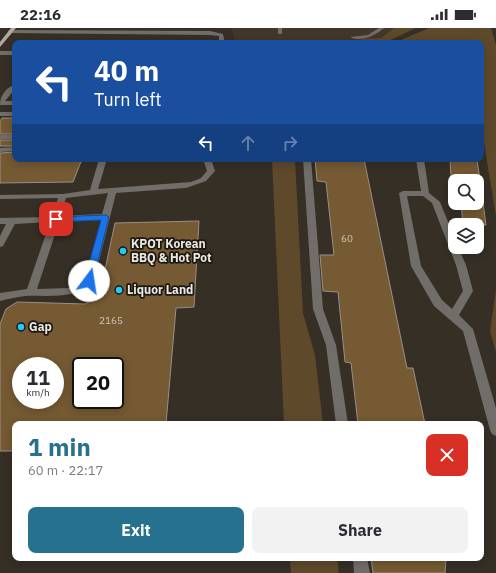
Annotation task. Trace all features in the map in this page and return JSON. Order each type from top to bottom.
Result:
[{"type":"main road","points":[[1,43],[12,30]]},
{"type":"lane","points":[[353,37],[370,36],[382,28]]},
{"type":"lane","points":[[12,30],[210,33],[221,35],[222,40]]},
{"type":"lane","points":[[0,53],[12,54]]},
{"type":"lane","points":[[0,103],[12,88]]},
{"type":"lane","points":[[0,103],[12,103]]},
{"type":"lane","points":[[0,114],[12,114]]},
{"type":"lane","points":[[0,137],[12,136]]},
{"type":"lane","points":[[0,150],[12,149]]},
{"type":"lane","points":[[93,192],[102,162]]},
{"type":"lane","points":[[0,197],[63,196],[113,190],[186,186],[200,183],[207,178],[211,171],[208,162]]},
{"type":"lane","points":[[307,162],[318,309],[331,345],[342,421]]},
{"type":"lane","points":[[420,162],[425,194]]},
{"type":"lane","points":[[0,297],[30,292],[70,290],[80,287],[89,281],[113,190]]},
{"type":"lane","points":[[454,316],[468,291],[462,265],[436,202],[425,194],[403,193],[416,266],[438,303],[468,329],[496,430]]},
{"type":"lane","points":[[30,292],[63,196]]},
{"type":"lane","points":[[0,221],[106,217]]},
{"type":"lane","points":[[0,244],[12,221]]},
{"type":"lane","points":[[360,561],[362,573]]},
{"type":"shaded area","points":[[232,28],[394,28],[380,40],[234,40]]},
{"type":"shaded area","points":[[394,28],[416,28],[390,40],[362,40],[381,38]]},
{"type":"shaded area","points":[[429,28],[491,28],[496,45],[496,216],[484,143],[484,40],[401,40]]},
{"type":"shaded area","points":[[272,162],[295,162],[303,313],[315,355],[323,421],[284,421]]},
{"type":"shaded area","points":[[496,290],[496,352],[490,331]]},
{"type":"shaded area","points":[[290,561],[337,561],[339,573],[291,573]]},
{"type":"building","points":[[2,118],[12,118],[12,134],[0,134],[0,121]]},
{"type":"building","points":[[0,140],[12,140],[12,146],[0,146]]},
{"type":"building","points":[[12,152],[12,162],[81,162],[73,182],[0,183],[0,153]]},
{"type":"building","points":[[315,162],[365,162],[407,368],[413,368],[424,421],[358,421],[351,363],[345,362],[338,292],[323,291],[320,255],[334,255],[326,182],[317,181]]},
{"type":"building","points":[[450,162],[477,162],[479,174],[451,174]]},
{"type":"building","points":[[462,210],[484,210],[486,225],[484,225],[484,218],[462,218]]},
{"type":"building","points":[[199,221],[194,307],[176,308],[166,421],[12,421],[12,451],[0,451],[0,324],[6,309],[17,302],[85,304],[100,293],[115,223]]},
{"type":"building","points":[[371,561],[446,561],[445,573],[373,573]]},
{"type":"place","name":"KPOT Korean BBQ & Hot Pot","points":[[123,251]]},
{"type":"place","name":"Liquor Land","points":[[119,290]]},
{"type":"place","name":"Gap","points":[[21,327]]},
{"type":"route","points":[[56,219],[106,217],[89,281]]}]
